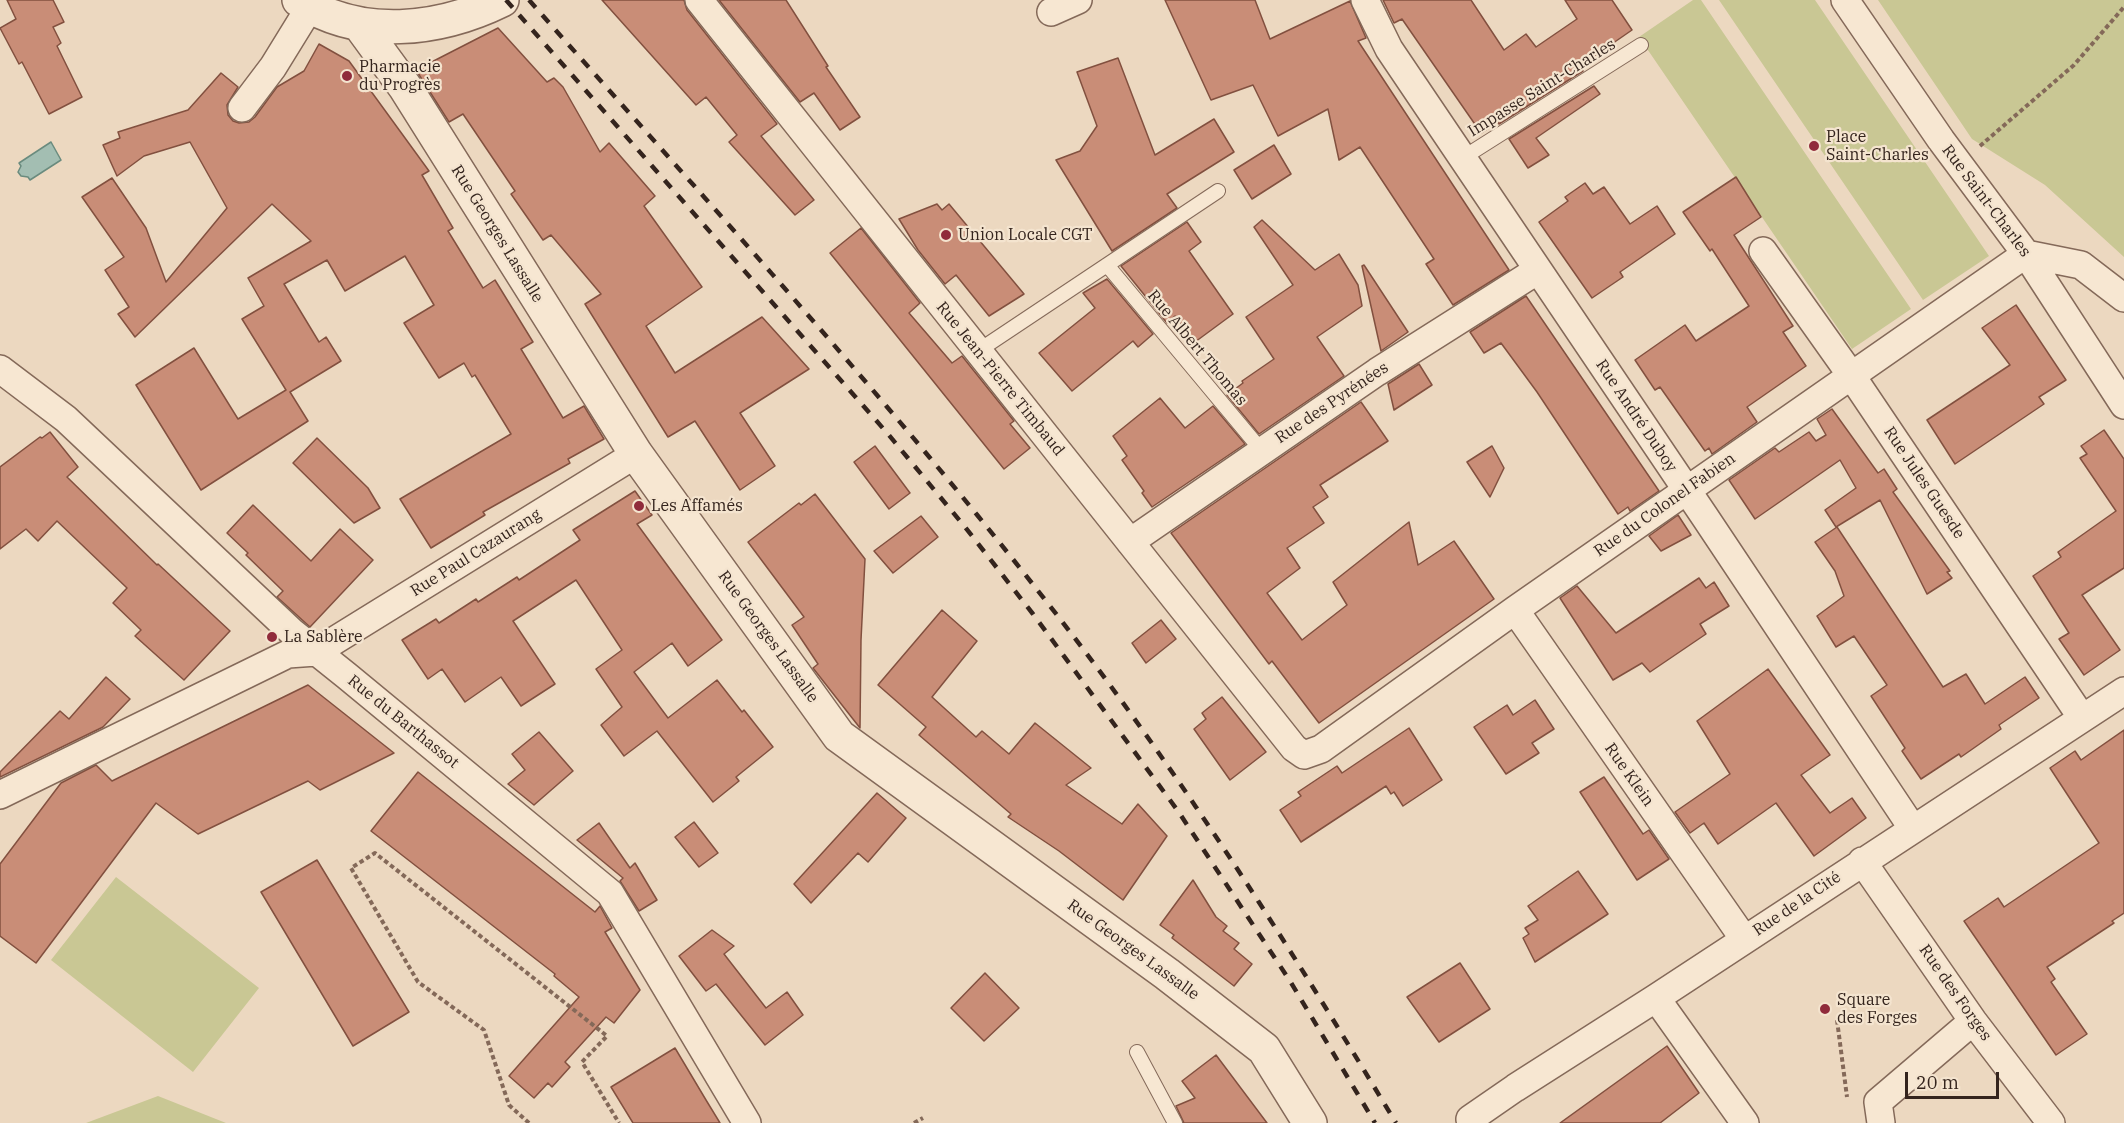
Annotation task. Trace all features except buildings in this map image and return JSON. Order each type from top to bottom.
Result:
[{"type":"street","points":[[242,108],[273,67],[304,3],[359,24],[413,27],[472,13],[502,0]]},
{"type":"street","name":"Rue Jean-Pierre Timbaud","points":[[699,0],[1294,747],[1305,754]]},
{"type":"street","points":[[1051,12],[1078,0]]},
{"type":"street","name":"Rue André Duboy","points":[[1365,0],[1389,49],[1461,159],[1687,490],[1912,829]]},
{"type":"street","name":"Rue Saint-Charles","points":[[1845,0],[1959,164],[2026,254],[2124,405]]},
{"type":"street","name":"Rue Georges Lassalle","points":[[359,24],[405,87],[636,454],[839,736],[1167,975],[1264,1049],[1310,1123]]},
{"type":"street","name":"Rue Jules Guesde","points":[[1763,251],[1851,375],[2082,718]]},
{"type":"street","points":[[2026,254],[2081,265],[2124,298]]},
{"type":"street","name":"Rue du Colonel Fabien","points":[[1305,754],[1321,749],[1515,610],[2026,254]]},
{"type":"street","name":"Rue des Pyrénées","points":[[1130,542],[1377,372],[1538,270]]},
{"type":"street","name":"Rue du Barthassot","points":[[0,369],[66,419],[292,632],[610,893],[747,1123]]},
{"type":"street","name":"Rue Paul Cazaurang","points":[[316,652],[636,454]]},
{"type":"street","name":"Rue Klein","points":[[1515,610],[1744,939]]},
{"type":"street","points":[[0,795],[288,654],[316,652]]},
{"type":"street","name":"Rue de la Cité","points":[[1470,1119],[2124,691]]},
{"type":"street","name":"Rue des Forges","points":[[1862,861],[1973,1021],[2051,1123]]},
{"type":"street","points":[[1656,998],[1744,1123]]},
{"type":"street","points":[[1881,1123],[1878,1102],[1973,1021]]},
{"type":"lane","name":"Impasse Saint-Charles","points":[[1461,159],[1641,45]]},
{"type":"lane","points":[[978,351],[1218,191]]},
{"type":"lane","name":"Rue Albert Thomas","points":[[1107,265],[1262,451]]},
{"type":"lane","points":[[1137,1052],[1175,1123]]},
{"type":"path","points":[[1959,164],[2074,65],[2124,7]]},
{"type":"path","points":[[529,1123],[508,1105],[484,1030],[417,982],[351,868],[375,853],[607,1036],[582,1062],[619,1123]]},
{"type":"path","points":[[1837,1020],[1849,1107],[1881,1123]]},
{"type":"path","points":[[914,1123],[923,1118]]},
{"type":"shaded area","points":[[1693,0],[1701,0],[1911,309],[1852,349],[1639,37]]},
{"type":"shaded area","points":[[1719,0],[1815,0],[1989,256],[1923,300]]},
{"type":"shaded area","points":[[1878,0],[2124,0],[2124,257],[2045,185],[1972,139]]},
{"type":"shaded area","points":[[51,142],[61,160],[30,180],[28,177],[21,176],[18,172],[21,166],[19,163]]},
{"type":"shaded area","points":[[116,877],[259,988],[193,1072],[51,960]]},
{"type":"shaded area","points":[[158,1096],[226,1123],[86,1123]]},
{"type":"railway","points":[[506,0],[888,434],[1033,614],[1178,811],[1290,981],[1375,1123]]},
{"type":"railway","points":[[529,0],[727,222],[921,447],[1094,663],[1229,857],[1314,989],[1396,1123]]},
{"type":"place","name":"Pharmacie du Progrès","points":[[347,76]]},
{"type":"place","name":"Place Saint-Charles","points":[[1814,146]]},
{"type":"place","name":"Union Locale CGT","points":[[946,235]]},
{"type":"place","name":"Les Affamés","points":[[639,506]]},
{"type":"place","name":"La Sablère","points":[[272,637]]},
{"type":"place","name":"Square des Forges","points":[[1825,1009]]}]
